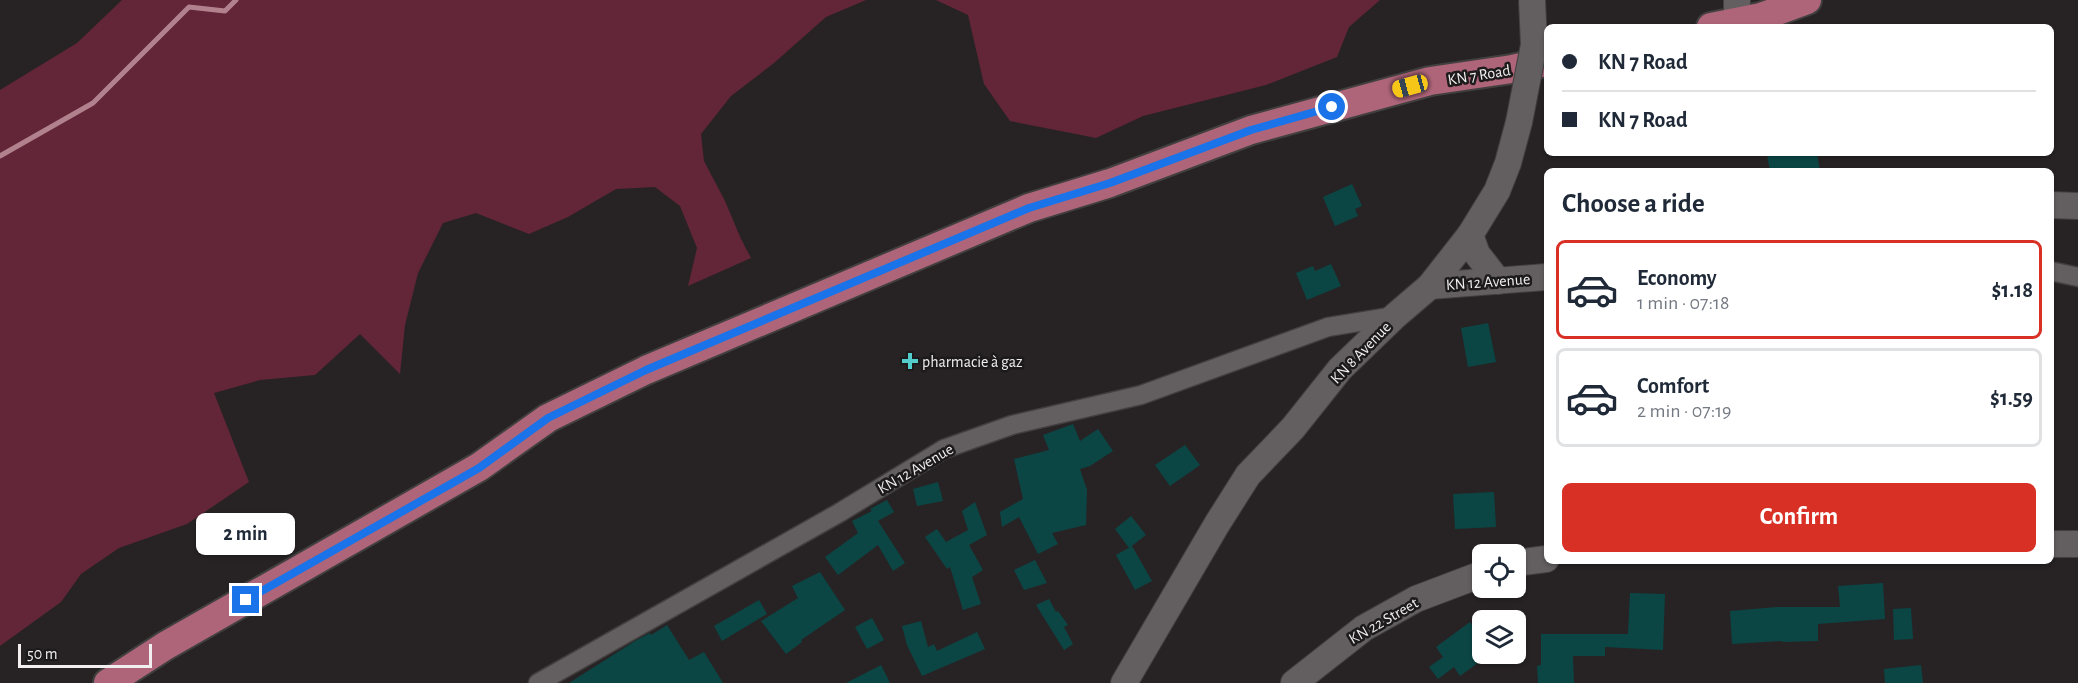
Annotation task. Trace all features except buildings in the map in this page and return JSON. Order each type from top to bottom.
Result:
[{"type":"main road","name":"KN 8 Avenue","points":[[1124,683],[1248,475],[1293,429],[1340,369],[1430,286],[1470,235],[1497,191],[1520,122],[1534,45],[1532,0]]},
{"type":"main road","points":[[1699,24],[1710,15],[1807,0]]},
{"type":"main road","name":"KN 7 Road","points":[[108,683],[196,628],[479,468],[548,418],[666,361],[1029,208],[1110,183],[1251,130],[1430,81],[1544,62]]},
{"type":"main road","points":[[2054,205],[2078,206]]},
{"type":"main road","points":[[1470,235],[1477,254],[1498,281]]},
{"type":"main road","name":"KN 12 Avenue","points":[[1430,286],[1544,277]]},
{"type":"main road","points":[[2054,544],[2078,544]]},
{"type":"main road","points":[[1526,562],[1544,560]]},
{"type":"main road","name":"KN 22 Street","points":[[1294,683],[1364,628],[1416,599],[1472,578]]},
{"type":"street","points":[[2054,272],[2078,277]]},
{"type":"street","name":"KN 12 Avenue","points":[[538,683],[839,513],[944,449],[1012,425],[1141,395],[1328,327],[1395,316]]},
{"type":"shaded area","points":[[122,0],[866,0],[826,17],[774,63],[731,96],[701,134],[704,161],[751,258],[688,286],[697,248],[680,206],[655,187],[616,189],[568,217],[529,234],[476,213],[443,223],[418,273],[405,325],[400,374],[360,334],[315,375],[260,380],[214,393],[249,482],[187,524],[119,548],[81,574],[61,602],[0,646],[0,90],[77,43]]},
{"type":"shaded area","points":[[936,0],[1380,0],[1349,27],[1337,57],[1266,85],[1143,116],[1096,138],[1010,121],[984,84],[968,15]]},
{"type":"waterway","points":[[0,156],[93,103],[189,7],[225,11],[236,0]]},
{"type":"place","name":"pharmacie à gaz","points":[[910,361]]},
{"type":"route","points":[[246,600],[479,468],[548,418],[646,370],[1029,208],[1110,183],[1251,130],[1332,107]]}]
